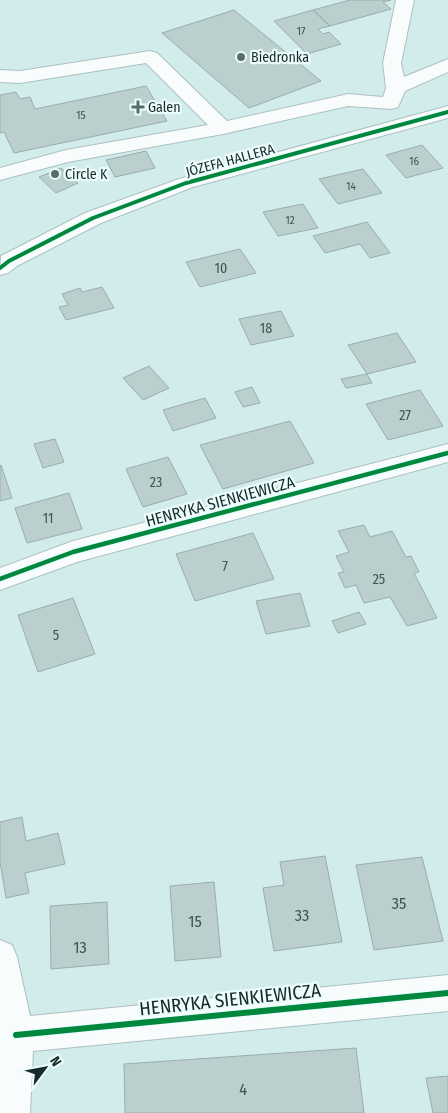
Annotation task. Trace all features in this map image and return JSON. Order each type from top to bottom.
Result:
[{"type":"street","points":[[405,0],[392,63],[394,95],[405,124]]},
{"type":"street","points":[[0,76],[20,77],[150,57],[223,128]]},
{"type":"street","points":[[0,174],[66,156],[223,128],[348,100],[394,95],[448,65]]},
{"type":"street","name":"JÓZEFA HALLERA","points":[[0,268],[92,218],[186,183],[448,112]]},
{"type":"street","name":"HENRYKA SIENKIEWICZA","points":[[0,579],[73,552],[448,453]]},
{"type":"street","points":[[0,957],[16,1035],[11,1113]]},
{"type":"street","name":"HENRYKA SIENKIEWICZA","points":[[16,1035],[448,993]]},
{"type":"building","points":[[350,0],[391,0],[383,2],[391,9],[330,26],[313,10]]},
{"type":"building","name":"Biedronka","points":[[234,10],[321,81],[249,108],[162,33]]},
{"type":"building","points":[[313,10],[330,26],[318,29],[323,34],[329,32],[341,44],[307,54],[274,21]]},
{"type":"building","points":[[146,86],[167,121],[14,153],[4,132],[0,133],[0,95],[16,92],[20,99],[30,97],[35,109]]},
{"type":"building","points":[[422,145],[443,168],[406,178],[386,155]]},
{"type":"building","points":[[146,151],[155,168],[115,177],[106,160]]},
{"type":"building","points":[[61,168],[78,183],[56,193],[39,177]]},
{"type":"building","points":[[363,169],[382,193],[338,204],[319,179]]},
{"type":"building","points":[[303,204],[318,228],[278,236],[263,212]]},
{"type":"building","points":[[367,222],[390,253],[370,258],[360,244],[325,253],[313,236]]},
{"type":"building","points":[[240,249],[256,273],[200,287],[186,262]]},
{"type":"building","points":[[102,287],[114,308],[66,320],[59,307],[68,305],[62,294],[80,288],[82,292]]},
{"type":"building","points":[[281,311],[294,336],[251,345],[239,319]]},
{"type":"building","points":[[397,333],[416,362],[367,374],[348,345]]},
{"type":"building","points":[[149,366],[169,388],[143,400],[123,378]]},
{"type":"building","points":[[367,374],[372,383],[346,388],[341,379]]},
{"type":"building","points":[[252,387],[260,403],[243,407],[235,392]]},
{"type":"building","points":[[420,390],[443,426],[388,440],[366,404]]},
{"type":"building","points":[[205,398],[216,418],[173,431],[163,410]]},
{"type":"building","points":[[290,421],[314,463],[223,489],[200,445]]},
{"type":"building","points":[[55,439],[64,462],[43,468],[34,444]]},
{"type":"building","points":[[168,457],[187,494],[143,507],[126,469]]},
{"type":"building","points":[[0,466],[12,498],[0,501]]},
{"type":"building","points":[[69,493],[82,529],[27,543],[15,508]]},
{"type":"building","points":[[364,525],[370,537],[392,531],[406,557],[411,556],[419,572],[414,573],[437,618],[407,626],[390,597],[364,603],[356,585],[345,588],[338,573],[344,572],[336,556],[349,552],[338,531]]},
{"type":"building","points":[[253,533],[274,579],[195,601],[176,554]]},
{"type":"building","points":[[300,593],[310,626],[266,634],[256,601]]},
{"type":"building","points":[[73,598],[95,654],[38,672],[18,615]]},
{"type":"building","points":[[359,612],[366,624],[338,633],[332,621]]},
{"type":"building","points":[[22,817],[26,841],[58,833],[65,864],[25,873],[29,893],[6,898],[0,862],[0,822]]},
{"type":"building","points":[[325,856],[342,942],[274,951],[263,888],[284,885],[280,862]]},
{"type":"building","points":[[422,857],[443,941],[374,950],[356,865]]},
{"type":"building","points":[[214,882],[221,957],[175,961],[170,886]]},
{"type":"building","points":[[107,902],[109,964],[51,969],[50,906]]},
{"type":"building","points":[[356,1048],[364,1113],[125,1113],[124,1064]]},
{"type":"building","points":[[448,1076],[448,1113],[433,1113],[426,1078]]},
{"type":"cycle path","points":[[0,268],[9,261],[93,218],[186,183],[448,112]]},
{"type":"cycle path","points":[[0,579],[73,552],[448,453]]},
{"type":"cycle path","points":[[16,1035],[448,993]]},
{"type":"place","name":"Biedronka","points":[[241,57]]},
{"type":"place","name":"Galen","points":[[138,107]]},
{"type":"place","name":"Circle K","points":[[55,174]]}]
